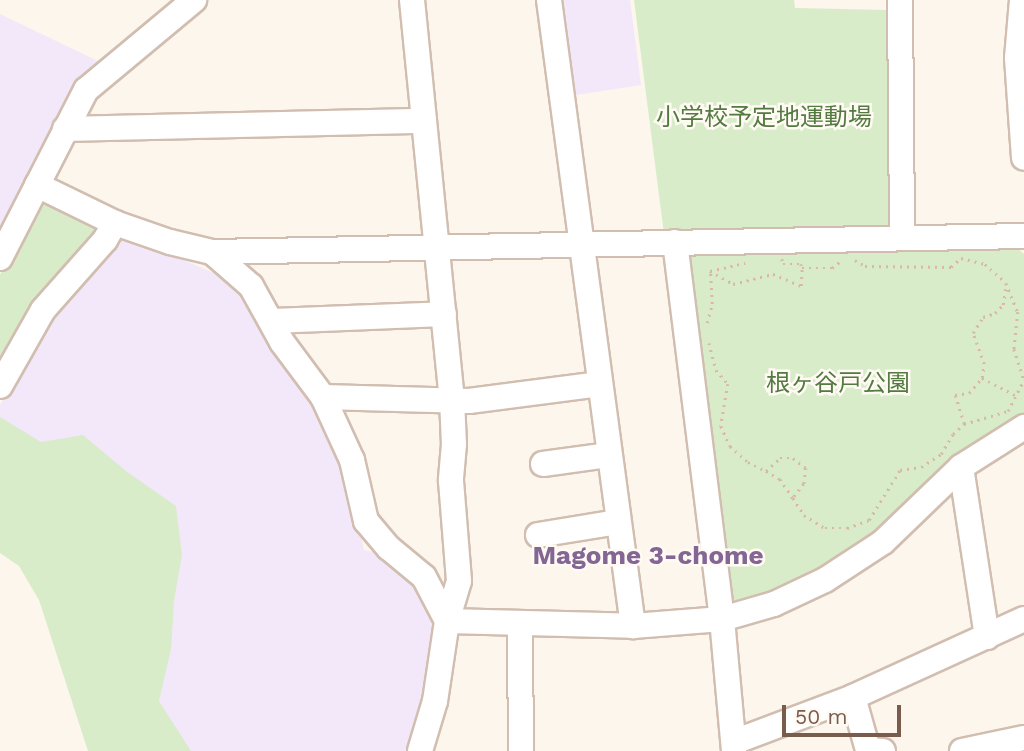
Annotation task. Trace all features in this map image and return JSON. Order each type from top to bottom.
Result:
[{"type":"street","points":[[0,258],[86,90],[194,0]]},
{"type":"street","points":[[412,0],[452,399],[454,444],[451,481],[459,581],[447,621],[435,701],[420,751]]},
{"type":"street","points":[[549,0],[633,626]]},
{"type":"street","points":[[900,0],[902,238]]},
{"type":"street","points":[[1022,0],[1017,58],[1024,158]]},
{"type":"street","points":[[65,128],[424,121]]},
{"type":"street","points":[[37,185],[115,223],[170,242],[212,252],[1024,236]]},
{"type":"street","points":[[0,386],[43,310],[106,240],[115,223]]},
{"type":"street","points":[[675,242],[722,619],[734,747],[853,697],[1024,619]]},
{"type":"street","points":[[212,252],[251,286],[282,342],[323,397],[352,460],[366,521],[389,548],[424,577],[447,621]]},
{"type":"street","points":[[272,321],[444,314]]},
{"type":"street","points":[[323,397],[469,401],[600,384]]},
{"type":"street","points":[[447,621],[633,626],[722,619],[774,604],[825,580],[883,542],[961,467],[1024,428]]},
{"type":"street","points":[[543,464],[609,455]]},
{"type":"street","points":[[961,467],[986,637]]},
{"type":"street","points":[[538,535],[617,522]]},
{"type":"street","points":[[520,623],[521,751]]},
{"type":"street","points":[[853,697],[868,750],[883,751]]},
{"type":"street","points":[[962,751],[1024,738]]},
{"type":"path","points":[[708,337],[716,370],[729,384],[721,426],[730,446],[748,462],[780,479],[804,515],[825,528],[847,528],[869,520],[900,470],[921,467],[941,454],[953,434],[964,424],[1008,411],[1024,380],[1014,349],[1018,312],[1006,283],[985,264],[961,258],[951,267],[865,266],[853,259],[843,260],[832,268],[802,268]]},
{"type":"path","points":[[710,271],[733,284],[773,274],[801,286],[801,264],[783,264],[783,259],[769,260]]},
{"type":"path","points":[[710,271],[756,260]]},
{"type":"path","points":[[705,326],[712,304],[710,271]]},
{"type":"path","points":[[964,424],[955,395],[969,393],[982,378],[984,363],[973,333],[983,317],[995,313],[1003,305],[1006,283]]},
{"type":"path","points":[[982,378],[1016,395]]},
{"type":"path","points":[[765,471],[780,458],[793,458],[806,468],[804,484],[793,498]]},
{"type":"shaded area","points":[[556,0],[630,0],[641,85],[570,96]]},
{"type":"shaded area","points":[[0,14],[102,63],[76,84],[0,231]]},
{"type":"shaded area","points":[[127,236],[221,276],[229,271],[303,379],[342,457],[364,550],[392,556],[436,609],[426,704],[411,751],[176,751],[0,448],[0,405],[51,312],[115,239]]},
{"type":"green space","name":"小学校予定地運動場","points":[[634,0],[794,0],[795,8],[888,10],[890,229],[664,234]]},
{"type":"green space","points":[[48,198],[99,223],[102,231],[0,376],[0,275],[35,201]]},
{"type":"green space","name":"根ヶ谷戸公園","points":[[1014,245],[1024,254],[1024,417],[806,584],[741,603],[731,598],[684,260],[690,251]]},
{"type":"green space","points":[[0,417],[41,442],[83,435],[126,471],[176,506],[182,555],[174,601],[171,649],[159,701],[191,751],[88,751],[39,600],[19,566],[0,553]]},
{"type":"district","name":"Magome 3-chome","points":[[648,556]]}]
